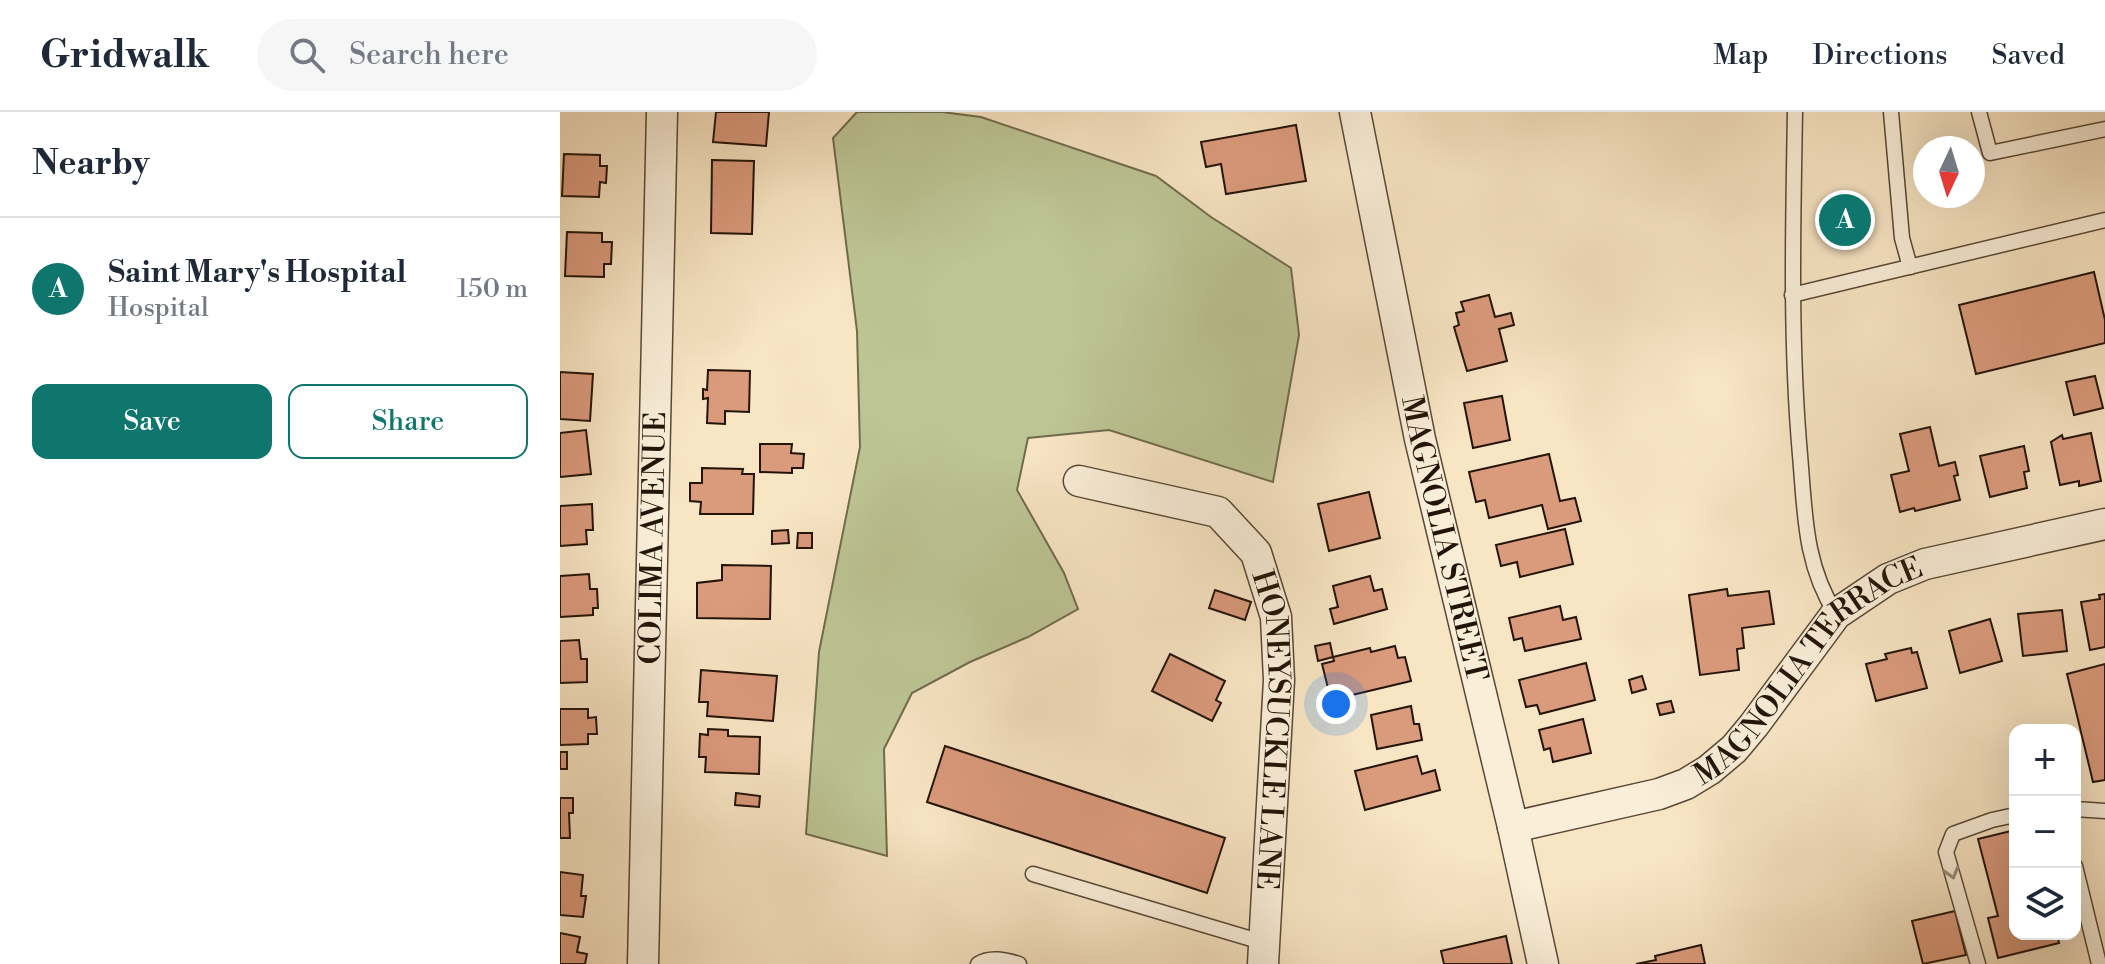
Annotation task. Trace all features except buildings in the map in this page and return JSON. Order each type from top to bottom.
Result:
[{"type":"street","name":"COLIMA AVENUE","points":[[643,964],[662,112]]},
{"type":"street","name":"MAGNOLIA STREET","points":[[1355,112],[1420,439],[1543,964]]},
{"type":"street","name":"HONEYSUCKLE LANE","points":[[1079,481],[1218,512],[1256,553],[1276,617],[1279,680],[1264,953]]},
{"type":"street","name":"MAGNOLIA TERRACE","points":[[1513,827],[1659,794],[1686,784],[1709,770],[1734,749],[1754,725],[1836,614],[1888,579],[1925,564],[2105,524]]},
{"type":"lane","points":[[1795,112],[1792,295],[1796,408],[1812,563],[1821,591],[1836,614]]},
{"type":"lane","points":[[1891,112],[1902,238],[1910,267]]},
{"type":"lane","points":[[1979,112],[1990,153],[2105,129]]},
{"type":"lane","points":[[1792,295],[2105,220]]},
{"type":"lane","points":[[2081,809],[2105,811]]},
{"type":"lane","points":[[1978,964],[1946,852],[1953,834],[2009,816]]},
{"type":"lane","points":[[2075,868],[2099,964]]},
{"type":"lane","points":[[1033,874],[1264,953]]},
{"type":"lane","points":[[978,964],[985,959],[1019,964]]},
{"type":"green space","points":[[857,112],[942,112],[981,117],[1156,176],[1211,217],[1291,268],[1299,335],[1273,482],[1109,430],[1028,438],[1017,490],[1064,573],[1078,609],[1028,637],[970,662],[912,693],[884,749],[887,856],[806,834],[819,652],[860,447],[857,331],[833,138]]},
{"type":"place","name":"Saint Mary's Hospital","points":[[1845,220]]}]
